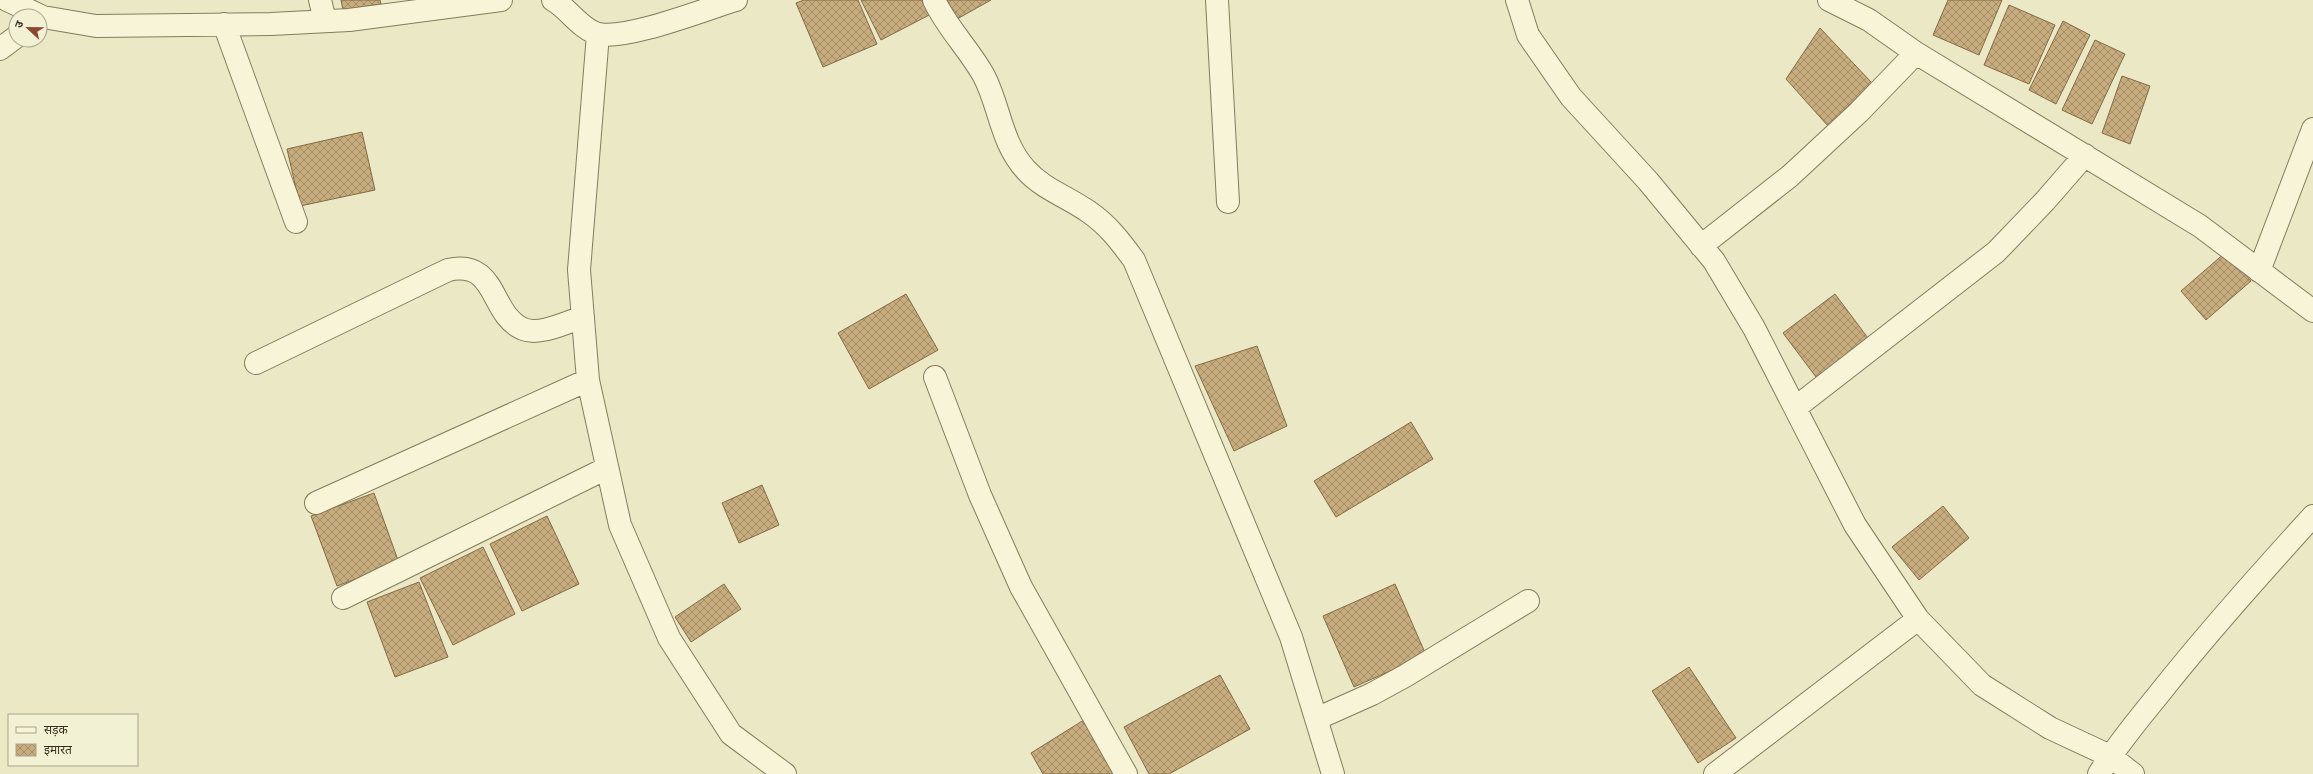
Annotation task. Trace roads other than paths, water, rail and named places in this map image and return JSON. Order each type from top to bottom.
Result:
[{"type":"street","points":[[7,0],[22,8]]},
{"type":"street","points":[[320,0],[325,21]]},
{"type":"street","points":[[48,19],[96,26],[325,21],[501,0]]},
{"type":"street","points":[[553,0],[562,5],[576,20],[598,34],[627,34],[736,0]]},
{"type":"street","points":[[934,0],[952,31],[966,47],[984,77],[1008,145],[1026,170],[1056,194],[1088,211],[1112,230],[1134,260],[1291,636],[1333,774]]},
{"type":"street","points":[[1216,0],[1228,202]]},
{"type":"street","points":[[1517,0],[1528,35],[1571,97],[1648,181],[1714,261],[1754,328],[1855,525],[1918,619],[1982,685],[2050,728],[2104,765],[2133,774]]},
{"type":"street","points":[[1829,0],[1869,20],[1916,53],[2200,226],[2313,311]]},
{"type":"street","points":[[224,24],[296,222]]},
{"type":"street","points":[[598,34],[579,270],[588,380],[620,525],[669,638],[731,734],[785,774]]},
{"type":"street","points":[[1701,246],[1790,176],[1859,112],[1916,53]]},
{"type":"street","points":[[2259,271],[2313,130]]},
{"type":"street","points":[[1795,408],[1996,252],[2045,201],[2085,155]]},
{"type":"street","points":[[256,363],[448,270],[461,267],[473,269],[481,276],[511,320],[524,330],[539,330],[583,317]]},
{"type":"street","points":[[935,377],[980,495],[1021,587],[1126,774]]},
{"type":"street","points":[[316,504],[588,380]]},
{"type":"street","points":[[343,598],[607,468]]},
{"type":"street","points":[[2104,765],[2238,598],[2313,516]]},
{"type":"street","points":[[1316,719],[1372,694],[1405,676],[1528,601]]},
{"type":"street","points":[[1715,774],[1918,619]]}]
